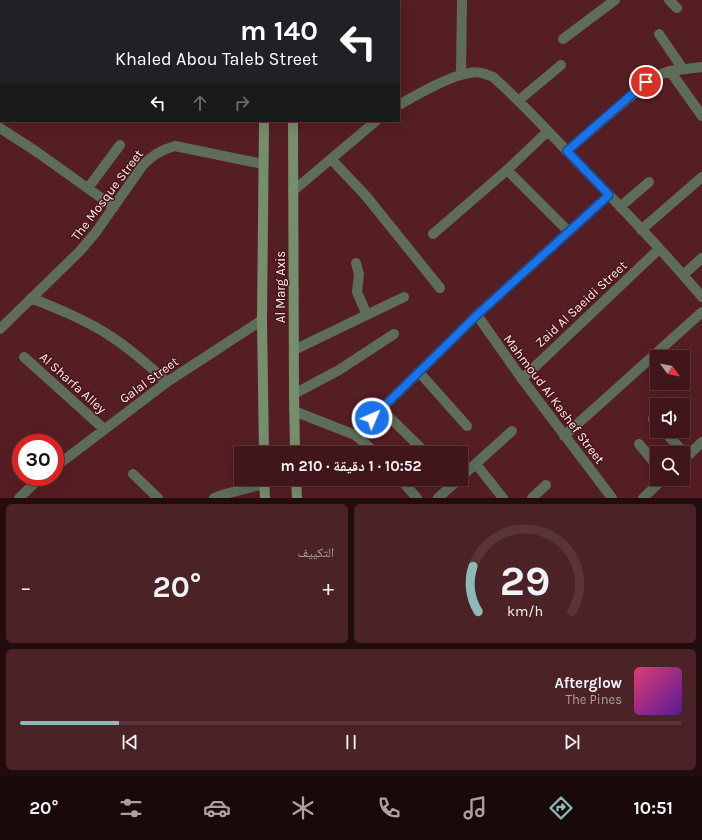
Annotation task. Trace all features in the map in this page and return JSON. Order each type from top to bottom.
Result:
[{"type":"main road","name":"Al Marg Axis","points":[[264,122],[262,320],[264,446]]},
{"type":"main road","name":"Al Marg Axis","points":[[293,122],[295,446]]},
{"type":"main road","points":[[264,486],[265,498]]},
{"type":"main road","points":[[296,486],[297,498]]},
{"type":"street","points":[[461,75],[462,0]]},
{"type":"street","points":[[563,39],[615,0]]},
{"type":"street","points":[[669,0],[677,8]]},
{"type":"street","points":[[659,34],[683,68]]},
{"type":"street","points":[[518,101],[561,65]]},
{"type":"street","points":[[567,151],[653,77],[683,68],[702,67]]},
{"type":"street","points":[[670,71],[702,116]]},
{"type":"street","points":[[400,104],[435,86],[461,75],[477,72],[493,77],[548,131],[609,195],[702,297]]},
{"type":"street","points":[[293,191],[375,122]]},
{"type":"street","points":[[0,128],[114,207]]},
{"type":"street","points":[[433,234],[507,170],[548,131]]},
{"type":"street","points":[[88,188],[120,146]]},
{"type":"street","name":"The Mosque Street","points":[[0,329],[80,251],[96,232],[143,165],[151,156],[162,149],[175,146],[263,164]]},
{"type":"street","points":[[331,159],[366,196],[440,288]]},
{"type":"street","points":[[507,170],[568,232]]},
{"type":"street","points":[[641,230],[702,177]]},
{"type":"street","points":[[620,207],[648,182]]},
{"type":"street","points":[[355,435],[477,315],[609,195]]},
{"type":"street","name":"Zaid Al Saeidi Street","points":[[522,379],[659,249]]},
{"type":"street","points":[[683,275],[702,258]]},
{"type":"street","points":[[356,263],[359,274],[357,290],[367,315]]},
{"type":"street","points":[[294,350],[404,297]]},
{"type":"street","points":[[31,298],[69,313],[104,332],[137,355],[167,382]]},
{"type":"street","points":[[564,436],[702,312]]},
{"type":"street","name":"Mahmoud Al Kashef Street","points":[[477,315],[564,436],[612,498]]},
{"type":"street","name":"Galal Street","points":[[64,459],[167,382],[262,320]]},
{"type":"street","points":[[294,394],[339,370],[394,334]]},
{"type":"street","name":"Al Sharfa Alley","points":[[24,356],[104,430]]},
{"type":"street","points":[[419,372],[467,426]]},
{"type":"street","points":[[381,410],[419,446]]},
{"type":"street","points":[[294,412],[355,435],[368,446]]},
{"type":"street","points":[[468,471],[512,431]]},
{"type":"street","points":[[669,438],[676,446]]},
{"type":"street","points":[[690,453],[702,442]]},
{"type":"street","points":[[639,444],[650,457]]},
{"type":"street","points":[[476,464],[503,498]]},
{"type":"street","points":[[133,474],[158,498]]},
{"type":"street","points":[[532,498],[546,485]]},
{"type":"street","points":[[19,498],[32,486]]},
{"type":"street","points":[[214,498],[249,486]]},
{"type":"street","points":[[406,486],[417,498]]},
{"type":"street","points":[[438,498],[451,486]]},
{"type":"street","points":[[643,498],[656,486]]},
{"type":"route","points":[[372,418],[477,315],[609,195],[567,151],[646,82]]}]
